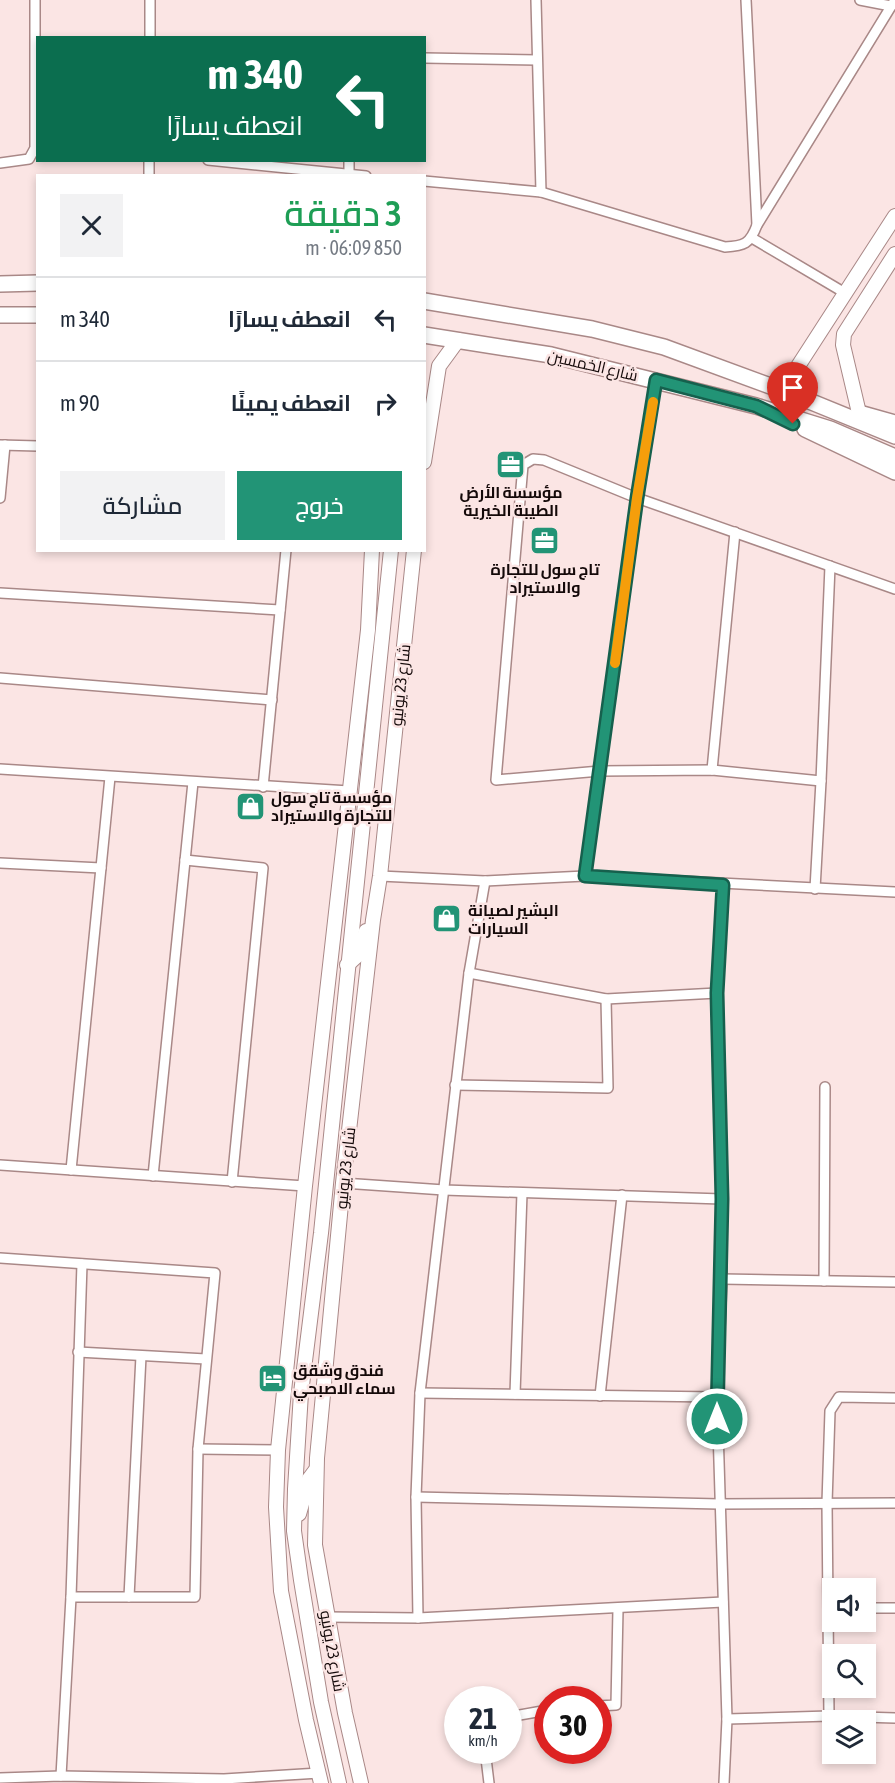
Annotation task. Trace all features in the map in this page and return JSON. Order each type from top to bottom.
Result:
[{"type":"main road","points":[[0,284],[36,283]]},
{"type":"main road","name":"شارع الخمسين","points":[[426,301],[592,329],[664,347],[787,392],[895,436]]},
{"type":"main road","points":[[0,315],[36,315]]},
{"type":"main road","name":"شارع الخمسين","points":[[426,335],[551,355],[656,380],[756,406],[830,429],[895,457]]},
{"type":"main road","name":"شارع الخمسين","points":[[787,392],[895,423]]},
{"type":"main road","points":[[756,406],[895,472]]},
{"type":"street","points":[[0,163],[29,159],[35,148],[35,0]]},
{"type":"street","points":[[150,0],[150,36]]},
{"type":"street","points":[[536,0],[541,192]]},
{"type":"street","points":[[746,0],[757,225]]},
{"type":"street","points":[[426,181],[541,192],[725,247],[741,246],[752,238],[757,225],[893,3],[860,0]]},
{"type":"street","points":[[426,58],[537,60]]},
{"type":"street","points":[[228,162],[349,174],[349,162]]},
{"type":"street","points":[[787,392],[845,293],[895,216]]},
{"type":"street","points":[[752,238],[845,293]]},
{"type":"street","points":[[859,413],[843,345],[844,334],[895,254]]},
{"type":"street","points":[[426,450],[440,366],[458,339]]},
{"type":"street","points":[[426,366],[440,366]]},
{"type":"street","points":[[585,876],[637,498],[656,380]]},
{"type":"street","points":[[0,498],[2,445],[36,446]]},
{"type":"street","points":[[821,781],[712,770],[600,771],[496,780],[523,465],[533,459],[544,460],[637,498],[895,589]]},
{"type":"street","points":[[712,770],[735,532]]},
{"type":"street","points":[[263,787],[286,552]]},
{"type":"street","points":[[0,1778],[61,1776],[224,1781],[320,1778],[281,1591],[276,1507],[278,1450],[305,1186],[368,630],[372,552]]},
{"type":"street","points":[[339,1783],[321,1702],[294,1531],[301,1393],[321,1233],[391,552]]},
{"type":"street","name":"شارع 23 يونيو","points":[[361,1783],[345,1713],[315,1545],[318,1468],[343,1183],[380,876],[414,552]]},
{"type":"street","points":[[814,889],[830,566]]},
{"type":"street","points":[[0,593],[280,610]]},
{"type":"street","points":[[0,678],[272,700]]},
{"type":"street","points":[[0,769],[349,791]]},
{"type":"street","points":[[71,1170],[110,777]]},
{"type":"street","points":[[153,1176],[193,782]]},
{"type":"street","points":[[185,860],[263,868],[232,1182]]},
{"type":"street","points":[[0,863],[101,868]]},
{"type":"street","points":[[380,876],[485,881],[585,876],[723,885],[895,892]]},
{"type":"street","points":[[418,1618],[416,1497],[420,1393],[470,973],[485,881]]},
{"type":"street","points":[[723,885],[717,993],[722,1199],[722,1278],[717,1397],[727,1719],[724,1783]]},
{"type":"street","points":[[347,964],[358,955],[367,928],[373,920]]},
{"type":"street","points":[[470,973],[606,999],[717,993]]},
{"type":"street","points":[[456,1085],[608,1088],[606,999]]},
{"type":"street","points":[[824,1281],[825,1087]]},
{"type":"street","points":[[0,1165],[305,1186]]},
{"type":"street","points":[[343,1183],[444,1190],[722,1199]]},
{"type":"street","points":[[515,1394],[522,1193]]},
{"type":"street","points":[[600,1396],[622,1195]]},
{"type":"street","points":[[0,1258],[215,1273],[198,1449],[195,1597],[71,1597]]},
{"type":"street","points":[[61,1776],[71,1597],[82,1264]]},
{"type":"street","points":[[722,1278],[895,1282]]},
{"type":"street","points":[[78,1352],[206,1359]]},
{"type":"street","points":[[129,1597],[141,1356]]},
{"type":"street","points":[[420,1393],[717,1397]]},
{"type":"street","points":[[829,1578],[827,1503],[830,1411],[839,1397],[895,1398]]},
{"type":"street","points":[[198,1449],[278,1450]]},
{"type":"street","points":[[294,1531],[309,1479],[318,1468]]},
{"type":"street","points":[[416,1497],[719,1504],[895,1503]]},
{"type":"street","points":[[302,1699],[306,1688],[297,1625],[304,1602]]},
{"type":"street","points":[[327,1617],[418,1618],[723,1602]]},
{"type":"street","points":[[876,1608],[895,1608]]},
{"type":"street","points":[[612,1705],[616,1705],[618,1609]]},
{"type":"street","points":[[829,1710],[830,1632]]},
{"type":"street","points":[[727,1719],[822,1716]]},
{"type":"street","points":[[876,1717],[895,1718]]},
{"type":"street","points":[[487,1764],[489,1783]]},
{"type":"slow traffic","points":[[615,663],[637,498],[653,402]]},
{"type":"place","name":"مؤسسة الأرض الطيبة الخيرية","points":[[511,464]]},
{"type":"place","name":"تاج سول للتجارة والاستيراد","points":[[545,541]]},
{"type":"place","name":"مؤسسة تاج سول للتجارة والاستيراد","points":[[250,806]]},
{"type":"place","name":"البشير لصيانة السيارات","points":[[447,919]]},
{"type":"place","name":"فندق وشقق سماء الاصبحي","points":[[272,1379]]},
{"type":"route","points":[[717,1419],[722,1278],[717,993],[723,885],[585,876],[637,498],[656,380],[756,406],[793,424]]}]
